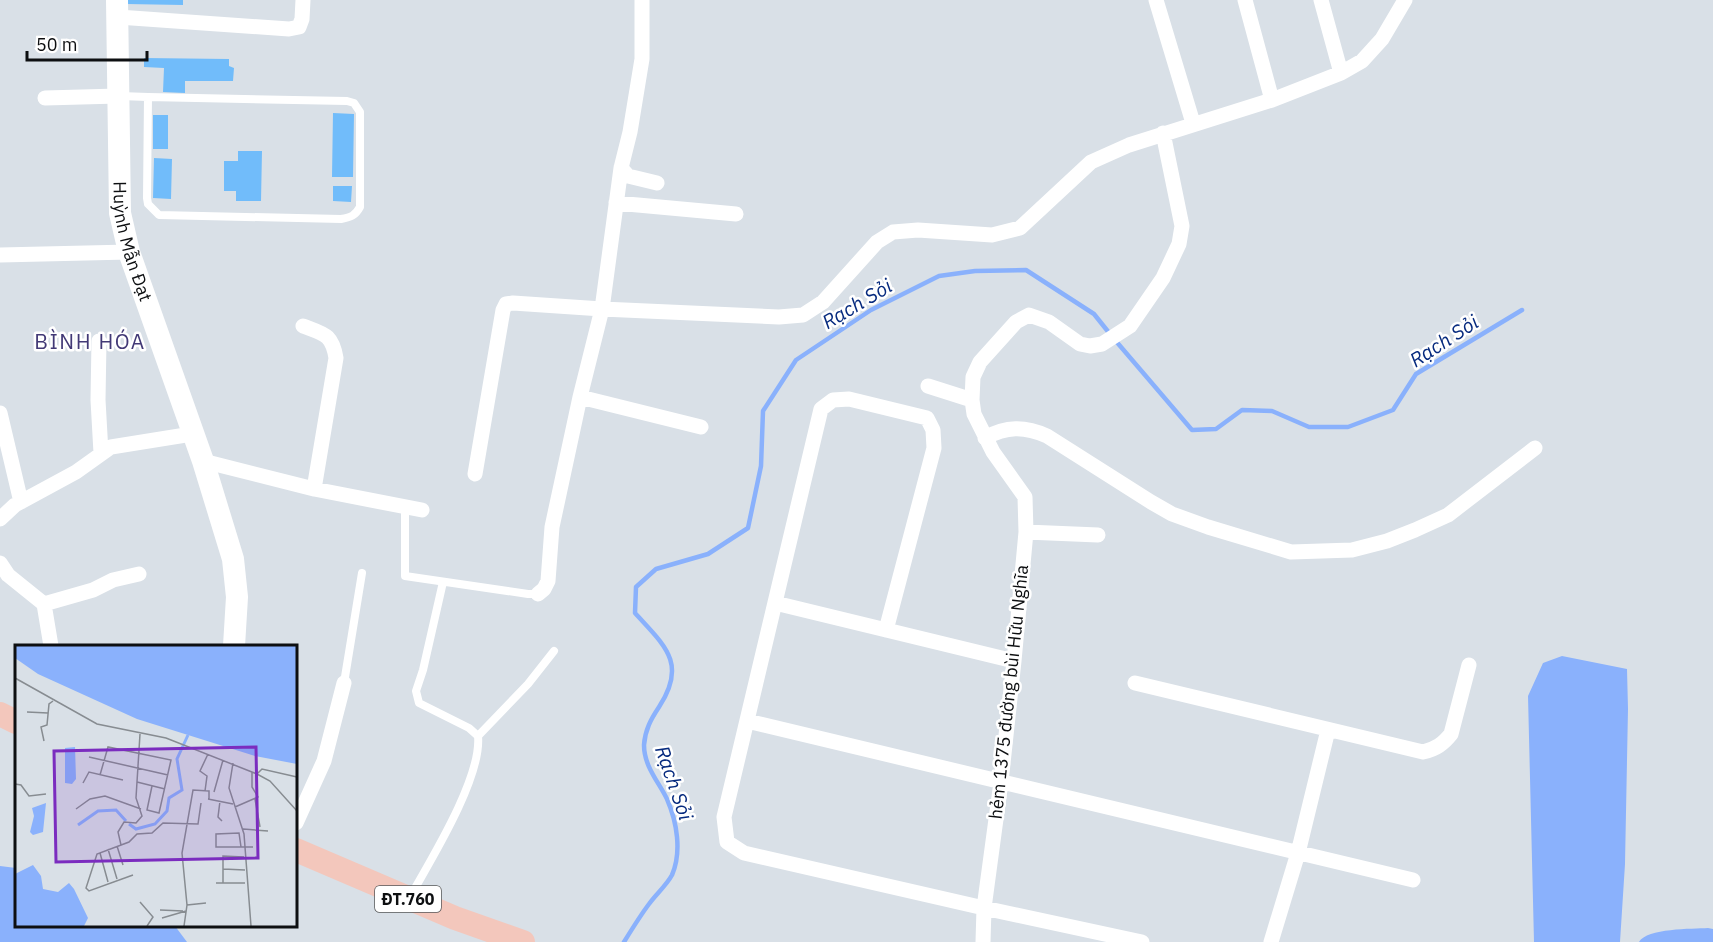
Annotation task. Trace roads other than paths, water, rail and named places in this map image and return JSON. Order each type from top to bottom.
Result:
[{"type":"main road","name":"Huỳnh Mẫn Đạt","points":[[117,8],[120,213],[129,252],[203,461],[233,560],[237,597],[234,645]]},
{"type":"main road","name":"ĐT.760","points":[[297,850],[454,918],[524,942]]},
{"type":"street","points":[[117,8],[289,30],[299,27],[302,20],[303,0]]},
{"type":"street","points":[[538,594],[548,581],[552,527],[602,309],[621,168],[630,132],[642,59],[642,0]]},
{"type":"street","points":[[1156,0],[1193,123]]},
{"type":"street","points":[[1245,0],[1272,100]]},
{"type":"street","points":[[1321,0],[1341,74]]},
{"type":"street","points":[[475,474],[503,310],[506,304],[779,316],[803,315],[824,302],[878,242],[893,232],[918,230],[992,235],[1020,228],[1091,162],[1129,145],[1272,100],[1341,74],[1362,61],[1382,39],[1405,0]]},
{"type":"street","points":[[45,98],[118,96]]},
{"type":"street","points":[[928,386],[972,400],[973,377],[980,362],[1016,322],[1029,315],[1049,322],[1080,344],[1090,346],[1102,344],[1130,326],[1163,278],[1179,244],[1182,226],[1163,134]]},
{"type":"street","points":[[621,168],[628,176],[657,183]]},
{"type":"street","points":[[616,203],[735,214]]},
{"type":"street","points":[[0,255],[129,252]]},
{"type":"street","points":[[303,326],[325,335],[334,344],[336,358],[314,489]]},
{"type":"street","points":[[99,341],[98,400],[101,453]]},
{"type":"street","points":[[580,397],[701,427]]},
{"type":"street","points":[[886,630],[934,448],[933,430],[927,418],[849,399],[833,400],[820,410],[724,818],[728,842],[744,853],[1142,942]]},
{"type":"street","name":"hẻm 1375 đường bùi Hữu Nghĩa","points":[[972,400],[974,414],[985,438],[1025,497],[1026,532],[1001,782],[984,908],[983,942]]},
{"type":"street","points":[[0,413],[21,502]]},
{"type":"street","points":[[985,438],[998,430],[1032,429],[1172,514],[1291,552],[1352,550],[1387,541],[1415,530],[1449,515],[1535,447]]},
{"type":"street","points":[[0,519],[21,502],[76,472],[111,447],[192,434]]},
{"type":"street","points":[[203,461],[314,489],[422,510]]},
{"type":"street","points":[[1026,532],[1098,536]]},
{"type":"street","points":[[0,563],[8,575],[44,604],[51,645]]},
{"type":"street","points":[[44,604],[93,590],[113,580],[139,574]]},
{"type":"street","points":[[775,603],[1014,661]]},
{"type":"street","points":[[1135,683],[1424,752],[1433,750],[1451,734],[1469,665]]},
{"type":"street","points":[[297,821],[324,761],[344,682]]},
{"type":"street","points":[[747,721],[1413,880]]},
{"type":"street","points":[[1271,942],[1298,853],[1328,730]]},
{"type":"lane","points":[[118,96],[354,103],[360,112],[360,207],[357,213],[341,219],[159,215],[148,204],[147,198],[148,97]]},
{"type":"lane","points":[[405,507],[405,576],[538,594]]},
{"type":"lane","points":[[344,682],[362,573]]},
{"type":"lane","points":[[443,582],[416,691],[419,703],[469,728],[478,736]]},
{"type":"lane","points":[[409,899],[450,825],[476,762],[478,736],[528,684],[554,651]]},
{"type":"water","points":[[1562,656],[1627,669],[1625,864],[1620,942],[1534,942],[1528,696],[1543,663]]},
{"type":"water","points":[[0,866],[15,868],[15,927],[176,927],[187,942],[0,942]]},
{"type":"water","points":[[1713,929],[1713,942],[1639,942],[1644,937],[1660,932]]},
{"type":"waterway","name":"Rạch Sỏi","points":[[624,942],[672,875],[677,857],[676,827],[667,799],[646,760],[644,745],[649,725],[672,678],[672,666],[663,645],[635,613],[636,587],[656,569],[708,554],[748,528],[761,466],[763,411],[796,360],[871,310],[939,276],[975,271],[1026,270],[1094,314],[1110,334]]},
{"type":"waterway","name":"Rạch Sỏi","points":[[1115,340],[1192,430],[1216,429],[1242,410],[1272,411],[1309,427],[1348,427],[1393,410],[1416,374],[1522,310]]},
{"type":"district","name":"BÌNH HÓA","points":[[90,342]]}]
